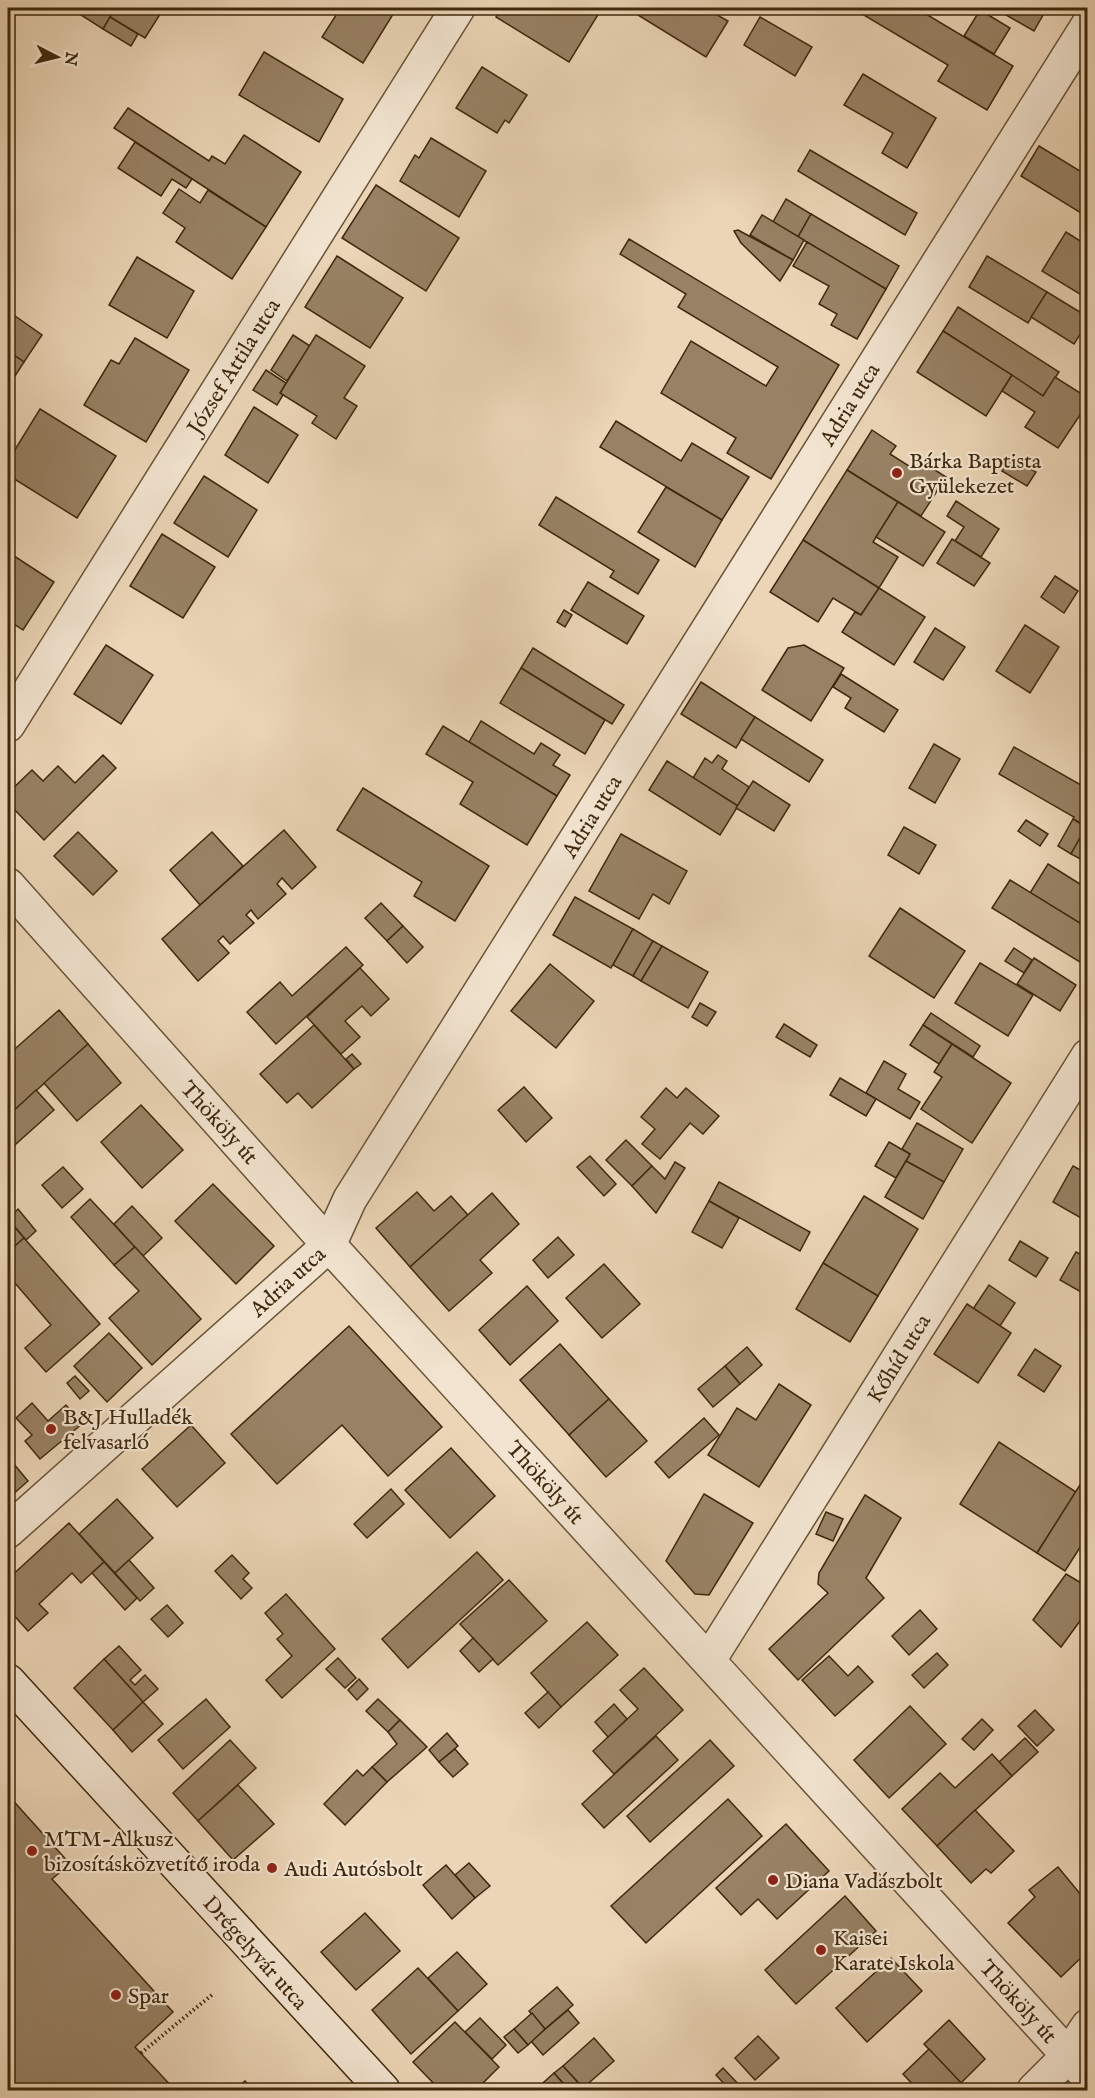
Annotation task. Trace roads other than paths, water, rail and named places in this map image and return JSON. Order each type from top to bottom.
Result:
[{"type":"street","name":"József Attila utca","points":[[8,725],[458,8]]},
{"type":"street","name":"Adria utca","points":[[8,1531],[329,1245],[350,1199],[1088,25]]},
{"type":"street","name":"Thököly út","points":[[8,885],[329,1245],[1078,2066]]},
{"type":"street","name":"Kőhíd utca","points":[[709,1660],[1088,1056]]},
{"type":"street","name":"Drégelyvár utca","points":[[8,1681],[383,2091]]},
{"type":"street","points":[[1034,2091],[1078,2066],[1088,2026]]},
{"type":"place","name":"Bárka Baptista Gyülekezet","points":[[897,473]]},
{"type":"place","name":"B&J Hulladék felvasarló","points":[[51,1429]]},
{"type":"place","name":"MTM-Alkusz bizosításközvetítő iroda","points":[[32,1851]]},
{"type":"place","name":"Audi Autósbolt","points":[[272,1868]]},
{"type":"place","name":"Diana Vadászbolt","points":[[773,1880]]},
{"type":"place","name":"Kaisei Karate Iskola","points":[[821,1950]]},
{"type":"place","name":"Spar","points":[[116,1995]]}]
